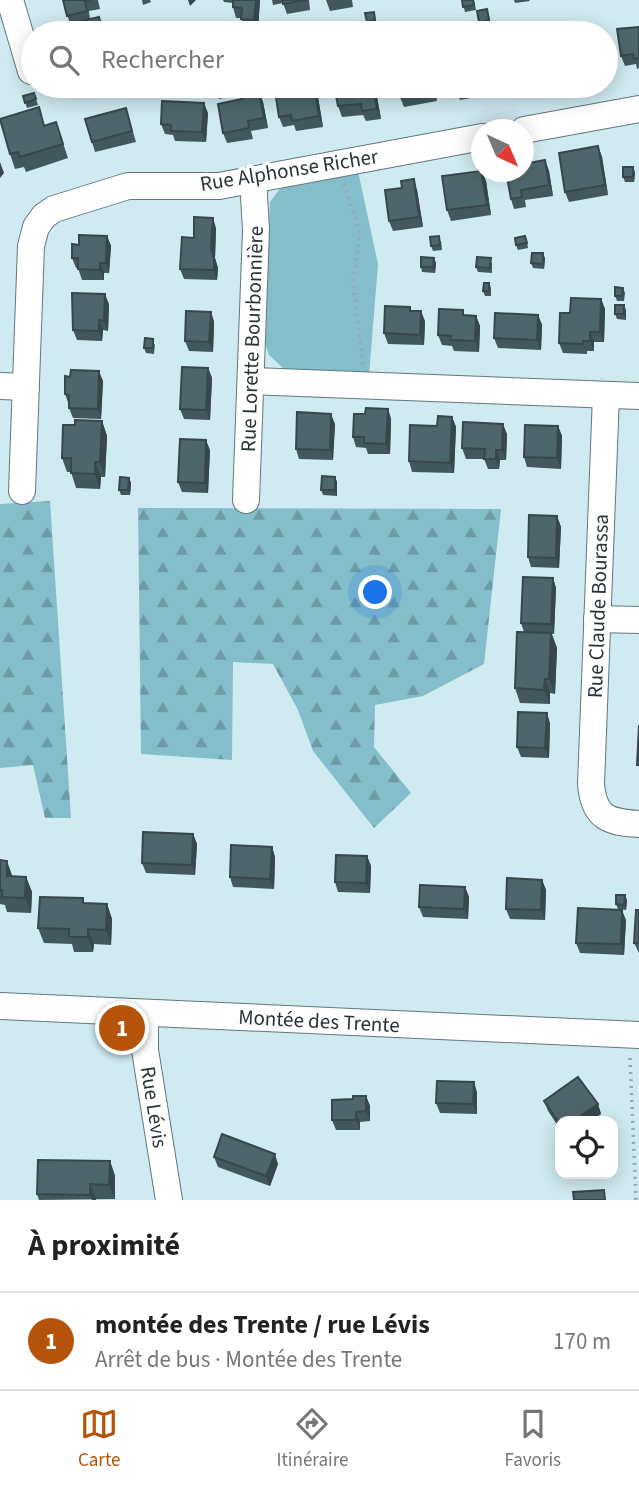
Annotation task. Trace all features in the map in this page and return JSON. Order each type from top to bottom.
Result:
[{"type":"street","points":[[10,0],[21,37]]},
{"type":"street","points":[[534,128],[639,109]]},
{"type":"street","name":"Rue Alphonse Richer","points":[[22,491],[13,387],[31,246],[36,227],[44,216],[63,206],[128,186],[209,187],[471,139]]},
{"type":"street","name":"Rue Lorette Bourbonnière","points":[[246,500],[256,230],[253,179]]},
{"type":"street","points":[[251,381],[639,396]]},
{"type":"street","name":"Rue Claude Bourassa","points":[[606,395],[590,774],[593,799],[601,814],[616,822],[639,824]]},
{"type":"street","points":[[597,619],[639,620]]},
{"type":"street","name":"Montée des Trente","points":[[0,1006],[633,1044]]},
{"type":"street","name":"Rue Lévis","points":[[145,1013],[145,1050],[169,1200]]},
{"type":"path","points":[[342,176],[343,189],[360,234],[353,281],[364,373]]},
{"type":"path","points":[[633,1044],[631,1064],[636,1200]]},
{"type":"green space","points":[[358,171],[378,264],[369,375],[284,369],[269,355],[263,338],[270,202],[285,186]]},
{"type":"green space","points":[[50,501],[71,818],[45,818],[33,765],[0,768],[0,504]]},
{"type":"green space","points":[[138,508],[501,509],[484,664],[423,696],[375,705],[374,747],[411,793],[374,828],[313,751],[298,710],[273,664],[233,662],[232,760],[141,754]]},
{"type":"building","points":[[63,0],[90,0],[85,1],[87,11],[67,16]]},
{"type":"building","points":[[233,0],[256,0],[254,20],[241,19],[242,8],[233,7]]},
{"type":"building","points":[[283,0],[307,0],[283,4]]},
{"type":"building","points":[[462,0],[473,0],[474,5],[463,7]]},
{"type":"building","points":[[487,9],[489,20],[479,21],[477,11]]},
{"type":"building","points":[[374,12],[375,20],[367,21],[365,13]]},
{"type":"building","points":[[99,17],[100,21],[82,21]]},
{"type":"building","points":[[639,27],[639,58],[634,59],[633,54],[621,56],[618,29]]},
{"type":"building","points":[[24,98],[36,98],[36,99],[25,103]]},
{"type":"building","points":[[260,98],[264,118],[248,121],[249,128],[223,133],[218,104]]},
{"type":"building","points":[[276,98],[316,98],[319,116],[292,121],[291,115],[279,117]]},
{"type":"building","points":[[336,98],[375,98],[377,109],[362,111],[361,104],[338,106]]},
{"type":"building","points":[[162,101],[204,103],[202,132],[171,131],[171,125],[161,124]]},
{"type":"building","points":[[39,107],[44,126],[56,122],[63,144],[20,157],[18,152],[10,154],[0,119]]},
{"type":"building","points":[[126,108],[132,131],[92,142],[85,119]]},
{"type":"building","points":[[598,146],[605,185],[565,192],[559,153]]},
{"type":"building","points":[[545,160],[549,185],[521,190],[522,197],[511,199],[508,182],[534,182],[534,162]]},
{"type":"building","points":[[623,167],[633,167],[633,177],[623,177]]},
{"type":"building","points":[[471,172],[471,182],[483,182],[487,205],[447,210],[442,176]]},
{"type":"building","points":[[414,179],[419,217],[389,221],[385,190],[402,188],[401,181]]},
{"type":"building","points":[[194,217],[213,218],[211,248],[214,270],[180,269],[182,237],[194,238]]},
{"type":"building","points":[[79,235],[107,236],[106,263],[100,263],[100,270],[78,269],[78,258],[72,258],[72,244],[79,245]]},
{"type":"building","points":[[439,236],[440,245],[431,246],[430,237]]},
{"type":"building","points":[[525,236],[527,243],[516,245],[515,238]]},
{"type":"building","points":[[532,253],[543,253],[543,264],[531,263]]},
{"type":"building","points":[[421,257],[434,258],[433,267],[421,267]]},
{"type":"building","points":[[477,257],[491,258],[490,268],[476,267]]},
{"type":"building","points":[[484,283],[489,283],[489,291],[483,291]]},
{"type":"building","points":[[615,287],[623,288],[622,296],[615,296]]},
{"type":"building","points":[[72,293],[105,294],[104,321],[99,320],[99,331],[73,330]]},
{"type":"building","points":[[571,298],[601,299],[600,332],[590,332],[590,341],[583,341],[583,344],[559,343],[560,313],[570,313]]},
{"type":"building","points":[[615,305],[624,305],[624,314],[615,314]]},
{"type":"building","points":[[385,306],[410,307],[410,311],[421,311],[420,335],[384,333]]},
{"type":"building","points":[[439,309],[463,310],[463,315],[476,316],[475,341],[450,340],[451,336],[438,335]]},
{"type":"building","points":[[186,311],[211,312],[209,342],[185,341]]},
{"type":"building","points":[[495,313],[538,315],[537,340],[494,338]]},
{"type":"building","points":[[145,338],[153,339],[153,348],[144,348]]},
{"type":"building","points":[[182,367],[208,368],[206,410],[180,409]]},
{"type":"building","points":[[71,370],[99,371],[98,409],[69,408],[69,395],[65,394],[65,376],[70,377]]},
{"type":"building","points":[[366,408],[388,409],[386,444],[364,443],[364,437],[353,437],[354,414],[365,414]]},
{"type":"building","points":[[297,412],[331,414],[330,450],[296,449]]},
{"type":"building","points":[[438,416],[452,417],[450,463],[409,461],[410,425],[437,426]]},
{"type":"building","points":[[75,420],[102,421],[100,462],[95,462],[95,474],[71,473],[71,458],[62,458],[63,425],[75,425]]},
{"type":"building","points":[[463,422],[503,424],[502,450],[496,450],[496,459],[484,459],[485,449],[462,448]]},
{"type":"building","points":[[525,425],[558,426],[557,458],[524,457]]},
{"type":"building","points":[[180,439],[206,440],[205,483],[178,482]]},
{"type":"building","points":[[322,476],[335,477],[335,490],[321,490]]},
{"type":"building","points":[[120,477],[129,478],[128,490],[119,490]]},
{"type":"building","points":[[529,515],[557,516],[556,558],[528,557]]},
{"type":"building","points":[[523,577],[553,578],[551,624],[521,623]]},
{"type":"building","points":[[517,632],[551,633],[549,679],[545,679],[544,690],[515,688]]},
{"type":"building","points":[[518,712],[547,713],[545,748],[517,747]]},
{"type":"building","points":[[639,725],[639,765],[637,765]]},
{"type":"building","points":[[143,832],[193,834],[192,865],[142,863]]},
{"type":"building","points":[[231,845],[272,847],[270,879],[230,877]]},
{"type":"building","points":[[336,855],[367,856],[366,883],[335,882]]},
{"type":"building","points":[[0,860],[7,861],[7,876],[26,877],[25,898],[2,897]]},
{"type":"building","points":[[507,878],[542,880],[541,910],[506,909]]},
{"type":"building","points":[[420,885],[465,887],[464,909],[419,907]]},
{"type":"building","points":[[616,895],[625,895],[624,905],[616,904]]},
{"type":"building","points":[[40,897],[83,898],[83,903],[107,904],[106,930],[88,929],[88,937],[69,937],[69,929],[38,928]]},
{"type":"building","points":[[578,908],[622,910],[621,944],[576,943]]},
{"type":"building","points":[[636,910],[639,910],[639,943],[634,943]]},
{"type":"building","points":[[578,1077],[598,1104],[580,1116],[555,1117],[544,1101]]},
{"type":"building","points":[[437,1081],[474,1082],[473,1104],[436,1103]]},
{"type":"building","points":[[353,1096],[366,1096],[366,1111],[356,1112],[356,1120],[332,1120],[332,1100],[353,1099]]},
{"type":"building","points":[[222,1134],[275,1154],[266,1176],[214,1157]]},
{"type":"building","points":[[38,1160],[110,1161],[109,1185],[90,1184],[90,1195],[37,1194]]},
{"type":"building","points":[[604,1190],[605,1200],[574,1200],[573,1192]]},
{"type":"place","name":"montée des Trente / rue Lévis","points":[[122,1028]]}]
